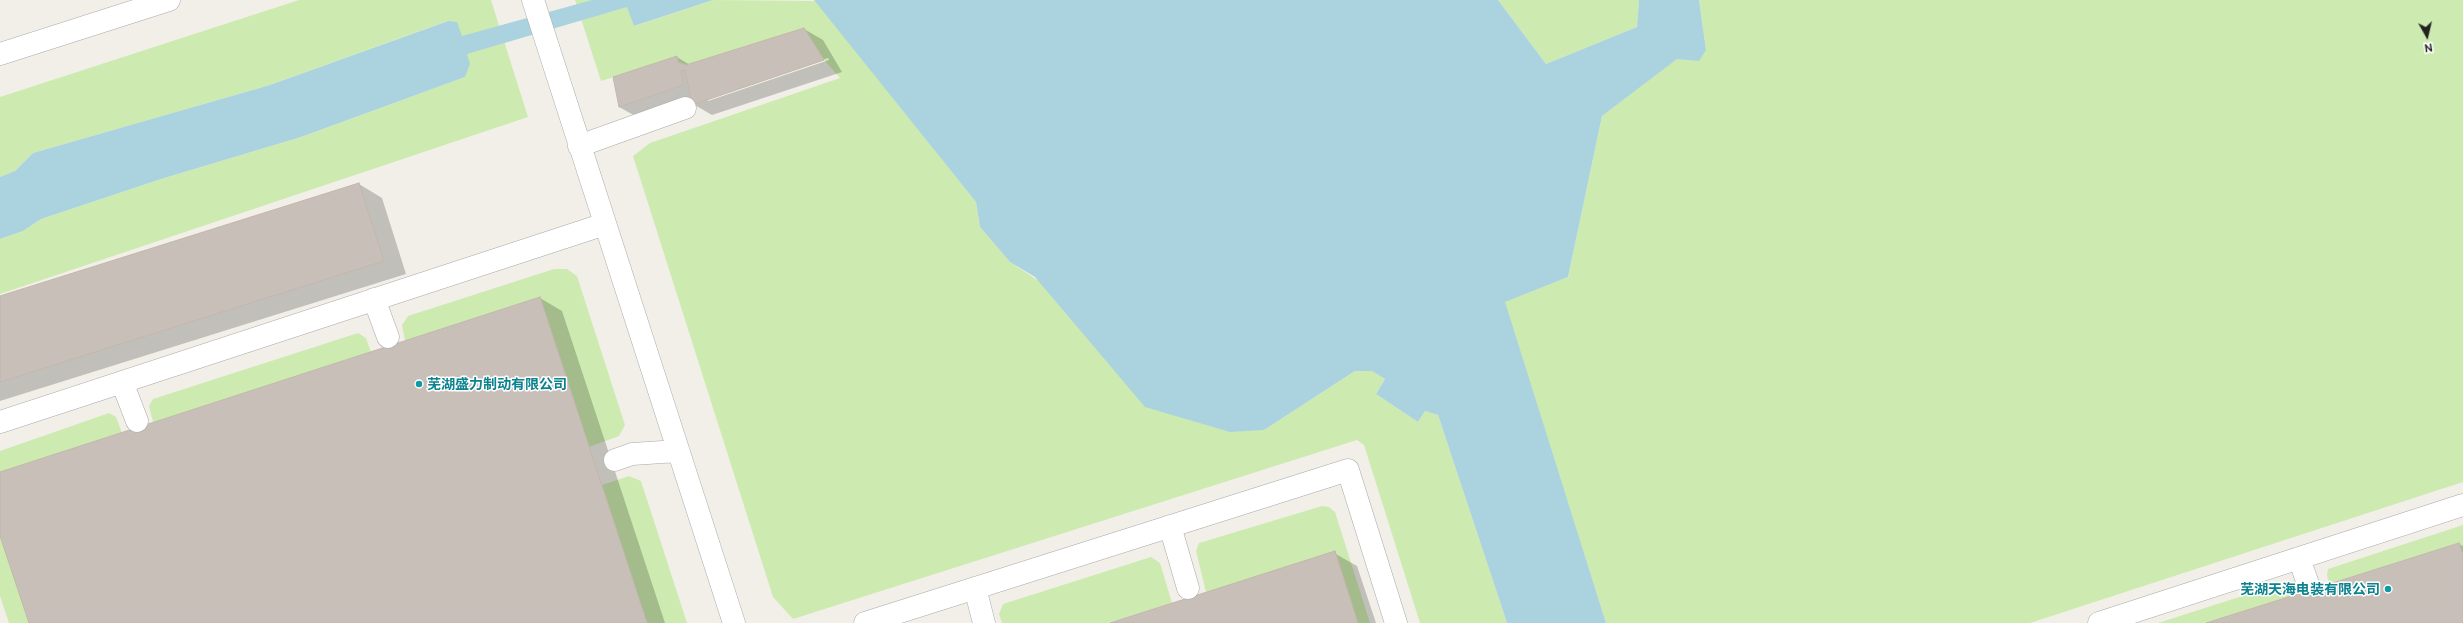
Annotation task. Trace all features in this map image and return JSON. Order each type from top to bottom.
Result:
[{"type":"lane","points":[[0,54],[169,0]]},
{"type":"lane","points":[[533,0],[734,623]]},
{"type":"lane","points":[[579,146],[685,108]]},
{"type":"lane","points":[[0,422],[605,224]]},
{"type":"lane","points":[[374,299],[388,337]]},
{"type":"lane","points":[[122,382],[137,421]]},
{"type":"lane","points":[[615,460],[632,454],[678,451]]},
{"type":"lane","points":[[865,623],[1348,470],[1396,623]]},
{"type":"lane","points":[[2099,623],[2463,505]]},
{"type":"lane","points":[[1170,526],[1188,588]]},
{"type":"lane","points":[[2299,558],[2308,584]]},
{"type":"lane","points":[[975,588],[984,623]]},
{"type":"green space","points":[[299,0],[491,0],[528,117],[0,294],[0,239],[23,231],[41,219],[161,179],[301,137],[465,77],[447,21],[270,85],[33,153],[15,171],[0,177],[0,97]]},
{"type":"green space","points":[[575,0],[625,0],[635,26],[713,0],[816,1],[976,202],[980,227],[1010,262],[1264,430],[1355,371],[1372,371],[1385,379],[1376,394],[1418,422],[1425,411],[1438,415],[1507,623],[1420,623],[1364,445],[1357,440],[793,619],[773,597],[633,156],[650,143],[840,78],[824,60],[804,28],[686,65],[678,62],[677,56],[601,81]]},
{"type":"green space","points":[[1498,0],[1639,0],[1637,27],[1546,64]]},
{"type":"green space","points":[[1699,0],[2463,0],[2463,482],[2030,623],[1606,623],[1504,302],[1568,277],[1602,116],[1677,58],[1706,50]]},
{"type":"green space","points":[[554,269],[567,269],[577,276],[625,425],[619,436],[589,447],[540,297],[405,341],[402,325],[408,316]]},
{"type":"green space","points":[[358,333],[366,338],[371,352],[153,422],[149,406],[153,399]]},
{"type":"green space","points":[[109,413],[116,417],[122,433],[0,472],[0,451]]},
{"type":"green space","points":[[629,476],[641,481],[687,623],[647,623],[602,485]]},
{"type":"green space","points":[[1322,506],[1329,507],[1335,512],[1370,623],[1357,623],[1334,552],[1206,592],[1196,551],[1199,543]]},
{"type":"green space","points":[[2463,525],[2463,555],[2459,543],[2329,584],[2327,575],[2328,569]]},
{"type":"green space","points":[[0,536],[29,623],[9,623],[0,596]]},
{"type":"green space","points":[[1151,557],[1160,563],[1172,603],[1109,623],[1002,623],[999,614],[1003,604]]},
{"type":"green space","points":[[2283,583],[2288,587],[2290,596],[2206,623],[2158,623]]},
{"type":"water","points":[[592,0],[713,0],[634,26],[627,7],[467,54],[470,64],[465,77],[301,137],[161,179],[41,219],[23,231],[0,239],[0,177],[15,171],[33,153],[270,85],[448,21],[457,22],[462,36]]},
{"type":"water","points":[[814,0],[1498,0],[1546,64],[1637,27],[1639,0],[1699,0],[1706,50],[1699,61],[1677,59],[1602,116],[1568,277],[1505,302],[1606,623],[1507,623],[1438,415],[1425,411],[1418,422],[1376,394],[1385,379],[1372,371],[1355,371],[1264,430],[1230,432],[1145,407],[1035,277],[1010,262],[980,227],[976,202]]},
{"type":"building","points":[[804,28],[824,60],[692,105],[685,70],[681,71],[683,85],[619,107],[613,77],[677,56],[678,62],[686,65]]},
{"type":"building","points":[[359,183],[384,261],[0,382],[0,296]]},
{"type":"building","name":"芜湖盛力制动有限公司","points":[[540,297],[647,623],[29,623],[0,536],[0,472]]},
{"type":"building","name":"芜湖天海电装有限公司","points":[[2459,543],[2463,555],[2463,623],[2206,623]]},
{"type":"building","points":[[1335,551],[1358,623],[1110,623]]},
{"type":"place","name":"芜湖盛力制动有限公司","points":[[419,384]]},
{"type":"place","name":"芜湖天海电装有限公司","points":[[2388,589]]}]
